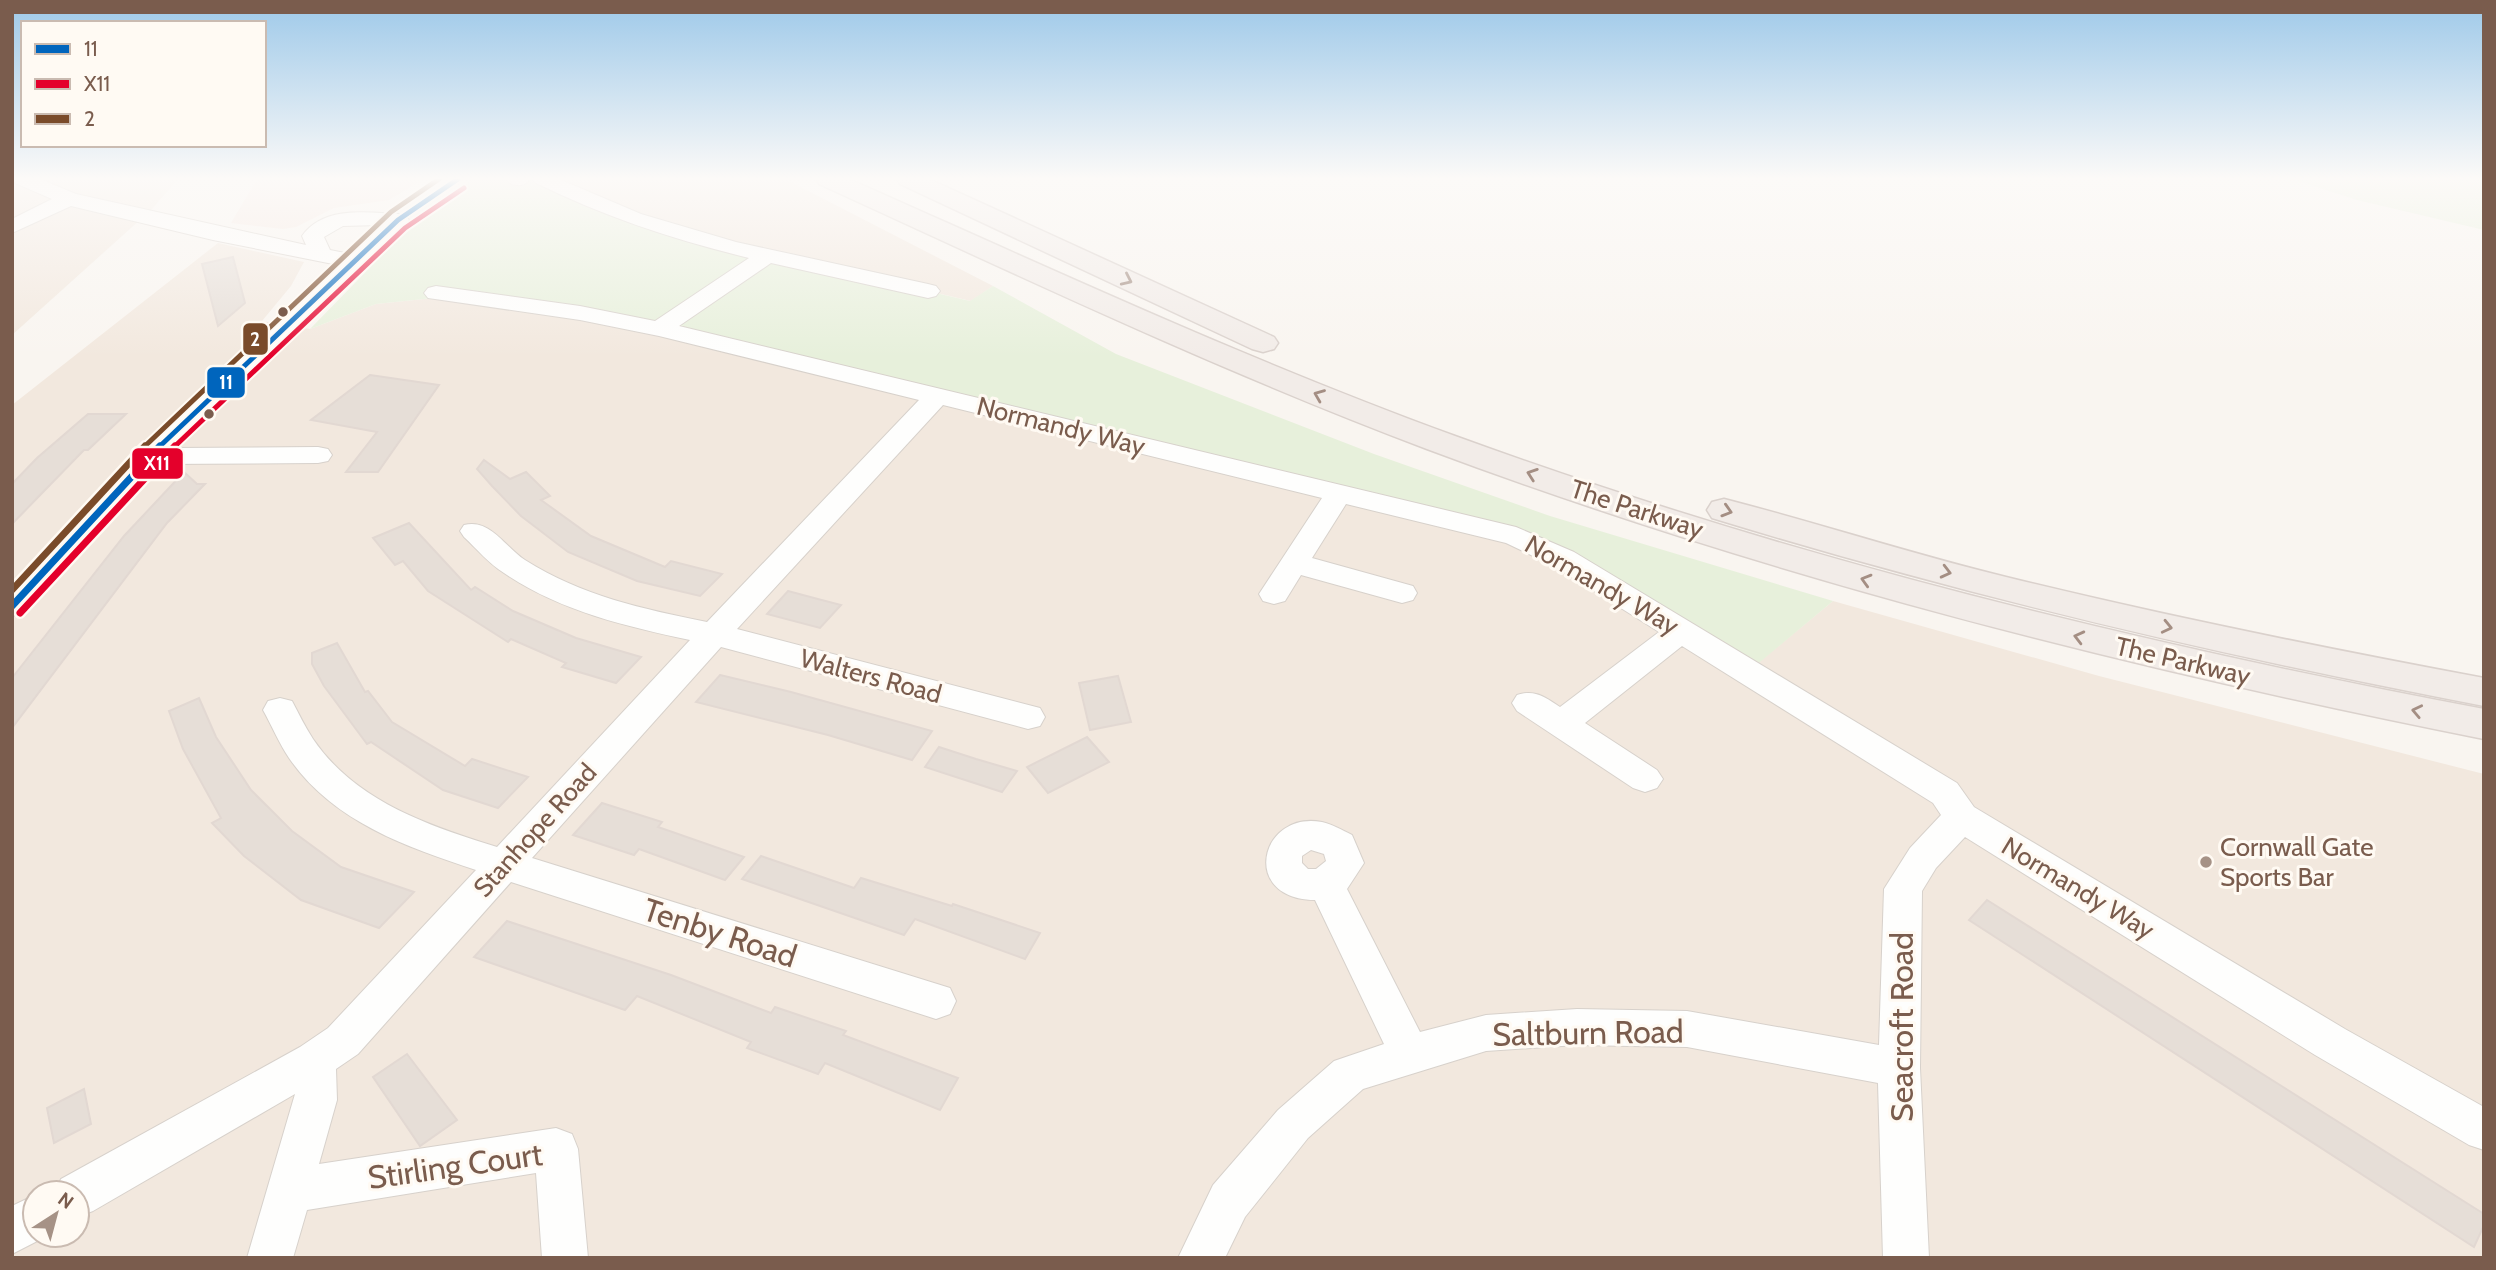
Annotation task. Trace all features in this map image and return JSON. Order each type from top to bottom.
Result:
[{"type":"highway","name":"The Parkway","points":[[961,238],[1227,357],[1361,412],[1628,506],[1931,599],[2217,670],[2484,724]]},
{"type":"highway","name":"The Parkway","points":[[1036,238],[1246,336],[1449,419],[1569,461],[1890,558],[2063,602],[2231,642],[2484,692]]},
{"type":"street","points":[[242,238],[263,242],[318,243],[353,261]]},
{"type":"street","points":[[318,243],[322,238]]},
{"type":"street","points":[[12,606],[150,456],[378,238]]},
{"type":"street","points":[[708,238],[928,291]]},
{"type":"street","points":[[659,329],[770,254]]},
{"type":"street","name":"Normandy Way","points":[[436,293],[580,313],[659,329],[1516,536],[1564,559],[1945,793],[1961,817],[2330,1042],[2484,1130]]},
{"type":"street","name":"Stanhope Road","points":[[91,1187],[315,1060],[343,1041],[714,634],[937,396]]},
{"type":"street","points":[[150,456],[318,455]]},
{"type":"street","points":[[1274,594],[1339,493]]},
{"type":"street","name":"Walters Road","points":[[474,531],[512,565],[559,593],[631,617],[714,634],[1028,718]]},
{"type":"street","points":[[1293,563],[1402,593]]},
{"type":"street","points":[[1560,724],[1681,631]]},
{"type":"street","points":[[1529,703],[1645,779]]},
{"type":"street","name":"Tenby Road","points":[[280,710],[302,750],[346,797],[418,837],[936,1001]]},
{"type":"street","name":"Seacroft Road","points":[[1906,1258],[1899,1068],[1903,889],[1923,858],[1961,817]]},
{"type":"street","points":[[1326,884],[1410,1054]]},
{"type":"street","name":"Saltburn Road","points":[[1201,1258],[1229,1201],[1293,1124],[1349,1075],[1410,1054],[1486,1033],[1577,1027],[1687,1029],[1899,1068]]},
{"type":"street","points":[[270,1258],[316,1101],[315,1060]]},
{"type":"street","name":"Stirling Court","points":[[290,1191],[556,1149],[565,1258]]},
{"type":"shaded area","points":[[12,238],[119,238],[12,335]]},
{"type":"shaded area","points":[[706,238],[900,238],[993,286],[971,301]]},
{"type":"shaded area","points":[[218,243],[304,262],[291,286],[262,321],[310,329],[376,304],[443,297],[659,329],[1516,536],[1747,672],[1833,601],[2099,676],[2484,774],[2484,1258],[12,1258],[12,405]]},
{"type":"green space","points":[[713,238],[970,301],[993,286],[1116,354],[1374,454],[1550,516],[1833,601],[1748,672],[1516,536],[718,343],[443,297],[376,304],[310,329],[397,240]]},
{"type":"building","points":[[233,257],[245,303],[218,326],[202,264]]},
{"type":"building","points":[[370,375],[439,385],[378,472],[346,472],[377,432],[311,420]]},
{"type":"building","points":[[88,414],[126,414],[88,450],[84,450],[12,524],[12,484],[37,458]]},
{"type":"building","points":[[484,460],[510,479],[526,472],[550,496],[541,500],[591,536],[665,567],[671,561],[722,574],[700,596],[637,581],[568,552],[521,516],[492,486],[477,469]]},
{"type":"building","points":[[184,472],[197,484],[205,484],[167,523],[12,728],[12,678],[124,536]]},
{"type":"building","points":[[409,523],[471,590],[475,587],[513,611],[576,638],[641,657],[616,683],[562,667],[566,663],[511,639],[508,642],[428,591],[403,561],[395,565],[373,538]]},
{"type":"building","points":[[788,591],[841,605],[820,628],[767,614]]},
{"type":"building","points":[[337,643],[365,692],[368,691],[392,722],[465,766],[472,759],[528,777],[498,808],[443,790],[371,742],[367,744],[324,686],[312,664],[312,653]]},
{"type":"building","points":[[720,675],[932,731],[912,760],[828,735],[696,702]]},
{"type":"building","points":[[1118,676],[1131,722],[1090,730],[1079,683]]},
{"type":"building","points":[[199,698],[216,737],[251,790],[292,831],[341,867],[414,892],[379,928],[301,900],[244,856],[212,823],[221,818],[183,749],[169,711]]},
{"type":"building","points":[[1087,737],[1109,762],[1048,793],[1027,767]]},
{"type":"building","points":[[939,747],[1017,771],[1002,792],[925,767]]},
{"type":"building","points":[[602,803],[662,822],[658,827],[744,857],[725,880],[639,849],[634,855],[573,835]]},
{"type":"building","points":[[761,856],[854,888],[861,878],[952,906],[953,904],[1040,933],[1025,959],[915,919],[904,935],[742,879]]},
{"type":"building","points":[[1987,900],[2484,1214],[2484,1225],[2474,1247],[1969,920]]},
{"type":"building","points":[[507,921],[671,975],[771,1013],[775,1007],[846,1031],[843,1035],[958,1078],[940,1110],[825,1063],[818,1074],[747,1048],[751,1042],[637,996],[625,1010],[474,957]]},
{"type":"building","points":[[407,1054],[457,1120],[420,1146],[373,1077]]},
{"type":"building","points":[[84,1089],[91,1124],[54,1143],[47,1108]]},
{"type":"transit line","name":"2","points":[[12,590],[143,448],[363,238]]},
{"type":"transit line","name":"11","points":[[12,606],[150,456],[378,238]]},
{"type":"transit line","name":"X11","points":[[20,613],[158,463],[394,238]]},
{"type":"place","name":"Cornwall Gate Sports Bar","points":[[2206,862]]}]
